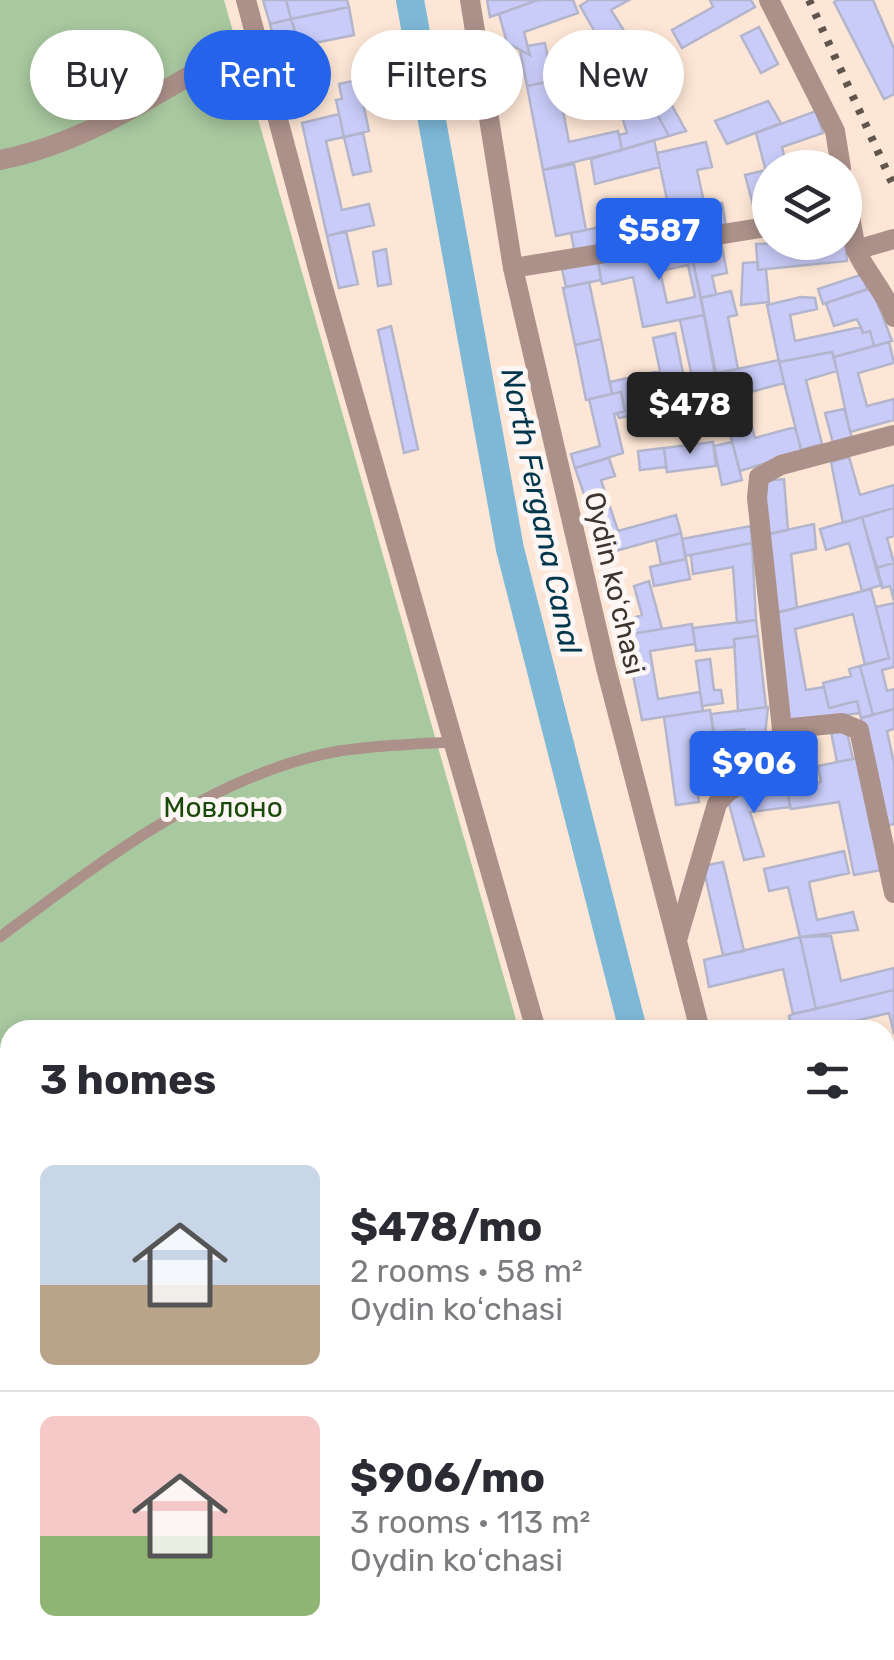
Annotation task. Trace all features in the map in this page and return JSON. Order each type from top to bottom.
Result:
[{"type":"street","points":[[246,0],[252,30]]},
{"type":"street","name":"Oydin koʻchasi","points":[[470,0],[513,268],[606,668],[697,1020]]},
{"type":"street","points":[[769,0],[835,130],[838,150]]},
{"type":"street","points":[[0,160],[30,154],[114,118],[184,78]]},
{"type":"street","points":[[278,120],[533,1020]]},
{"type":"street","points":[[513,268],[752,229]]},
{"type":"street","points":[[862,248],[893,239]]},
{"type":"street","points":[[860,260],[878,282],[894,318]]},
{"type":"street","points":[[677,940],[717,804],[724,794],[775,768],[782,729],[757,498],[759,478],[781,465],[894,434]]},
{"type":"street","points":[[782,729],[842,723],[859,730],[894,893]]},
{"type":"lane","points":[[0,937],[58,894],[200,803],[258,778],[336,752],[454,742]]},
{"type":"green space","name":"Мовлоно","points":[[0,0],[224,0],[233,30],[184,30],[184,120],[258,120],[516,1020],[0,1020]]},
{"type":"building","points":[[263,0],[286,0],[291,19],[270,24]]},
{"type":"building","points":[[286,0],[347,0],[349,7],[291,19]]},
{"type":"building","points":[[487,0],[538,0],[490,17]]},
{"type":"building","points":[[538,0],[573,0],[578,13],[524,32],[530,55],[523,51],[523,30],[503,30],[499,14]]},
{"type":"building","points":[[589,0],[629,0],[611,10],[624,30],[594,30],[580,6]]},
{"type":"building","points":[[710,0],[751,0],[755,7],[684,47],[684,30],[672,30],[713,7]]},
{"type":"building","points":[[873,0],[894,49],[894,94],[884,99],[834,2]]},
{"type":"building","points":[[349,7],[353,30],[351,36],[331,40],[331,30],[295,30],[291,19]]},
{"type":"building","points":[[291,19],[294,30],[272,30],[270,24]]},
{"type":"building","points":[[759,27],[778,64],[761,73],[741,36]]},
{"type":"building","points":[[543,43],[543,83],[527,86],[523,52],[530,55],[527,46]]},
{"type":"building","points":[[351,81],[351,120],[367,120],[369,131],[344,137],[336,100],[342,99],[339,84]]},
{"type":"building","points":[[543,83],[543,120],[565,120],[569,142],[618,131],[622,150],[543,170],[527,86]]},
{"type":"building","points":[[768,101],[781,123],[727,144],[715,121]]},
{"type":"building","points":[[816,111],[823,133],[782,147],[783,150],[760,150],[756,133]]},
{"type":"building","points":[[339,114],[344,137],[326,141],[342,210],[369,204],[374,225],[327,236],[302,123],[331,120],[331,116]]},
{"type":"building","points":[[623,120],[660,120],[669,136],[622,150],[619,135],[627,133]]},
{"type":"building","points":[[660,120],[680,120],[686,131],[669,136]]},
{"type":"building","points":[[363,133],[371,171],[353,175],[344,137]]},
{"type":"building","points":[[654,140],[660,167],[595,184],[591,159]]},
{"type":"building","points":[[706,142],[712,167],[697,170],[705,207],[722,203],[726,226],[675,237],[657,153]]},
{"type":"building","points":[[574,164],[586,230],[556,236],[543,170]]},
{"type":"building","points":[[752,173],[752,201],[745,175]]},
{"type":"building","points":[[615,224],[619,245],[575,254],[571,233]]},
{"type":"building","points":[[346,231],[358,284],[339,288],[327,236]]},
{"type":"building","points":[[720,236],[727,273],[712,276],[716,294],[701,298],[689,243]]},
{"type":"building","points":[[689,243],[704,315],[643,327],[633,277],[602,284],[598,262]],"holes":[[[688,265],[695,297],[667,303],[660,271]]]},
{"type":"building","points":[[386,249],[391,284],[378,286],[373,252]]},
{"type":"building","points":[[757,260],[847,260],[847,261],[758,270]]},
{"type":"building","points":[[598,262],[601,280],[566,287],[562,269]]},
{"type":"building","points":[[758,262],[758,270],[766,269],[769,302],[741,305],[743,263]]},
{"type":"building","points":[[863,274],[867,289],[823,304],[818,289]]},
{"type":"building","points":[[589,282],[601,339],[575,345],[563,288]]},
{"type":"building","points":[[872,288],[892,341],[874,346],[870,331],[863,333],[857,319],[834,326],[826,303]]},
{"type":"building","points":[[731,291],[737,315],[728,317],[738,369],[716,373],[701,298]]},
{"type":"building","points":[[801,297],[815,298],[817,309],[790,315],[795,341],[861,327],[863,333],[870,331],[874,346],[834,357],[832,352],[779,362],[767,305]]},
{"type":"building","points":[[704,315],[719,397],[619,418],[617,413],[625,411],[621,392],[612,394],[610,382],[660,371],[653,338],[675,333],[684,378],[692,377],[680,320]]},
{"type":"building","points":[[391,326],[418,449],[404,453],[378,330]]},
{"type":"building","points":[[601,339],[612,394],[586,400],[575,345]]},
{"type":"building","points":[[889,342],[894,363],[858,373],[867,406],[894,399],[894,420],[850,432],[834,357]]},
{"type":"building","points":[[832,352],[837,371],[806,380],[822,444],[801,450],[779,362]]},
{"type":"building","points":[[779,360],[784,383],[743,394],[755,438],[795,427],[802,452],[740,471],[714,374]]},
{"type":"building","points":[[621,392],[625,411],[614,414],[623,453],[575,468],[571,454],[600,446],[589,399]]},
{"type":"building","points":[[844,409],[852,438],[833,443],[825,413]]},
{"type":"building","points":[[713,442],[716,466],[667,472],[664,448]]},
{"type":"building","points":[[732,442],[742,480],[722,485],[714,446]]},
{"type":"building","points":[[664,448],[666,467],[640,470],[638,451]]},
{"type":"building","points":[[849,457],[860,495],[894,485],[894,508],[843,523],[831,462]]},
{"type":"building","points":[[609,458],[615,476],[601,480],[618,531],[676,515],[681,533],[605,554],[575,468]]},
{"type":"building","points":[[784,479],[788,530],[766,535],[761,481]]},
{"type":"building","points":[[894,508],[894,536],[887,538],[894,563],[876,568],[862,517]]},
{"type":"building","points":[[862,517],[882,585],[862,591],[849,543],[826,550],[820,529]]},
{"type":"building","points":[[814,524],[816,549],[791,554],[797,608],[771,614],[763,535]]},
{"type":"building","points":[[751,526],[752,543],[685,556],[682,539]]},
{"type":"building","points":[[681,533],[686,559],[661,564],[656,540]]},
{"type":"building","points":[[752,543],[756,620],[737,623],[733,567],[693,574],[691,555]]},
{"type":"building","points":[[686,559],[690,579],[654,586],[650,567]]},
{"type":"building","points":[[894,563],[894,601],[890,586],[882,588],[876,568]]},
{"type":"building","points":[[649,581],[662,629],[620,636],[618,623],[642,615],[634,586]]},
{"type":"building","points":[[871,589],[889,658],[865,665],[853,614],[795,629],[806,690],[824,687],[829,708],[857,701],[860,713],[787,723],[771,614]]},
{"type":"building","points":[[894,603],[894,667],[882,670],[887,691],[894,689],[894,709],[873,715],[860,666],[889,658],[876,607]]},
{"type":"building","points":[[756,620],[758,636],[734,639],[735,647],[696,651],[693,628]]},
{"type":"building","points":[[692,624],[695,644],[650,651],[658,699],[700,692],[703,711],[642,720],[625,635]]},
{"type":"building","points":[[758,636],[766,707],[738,711],[734,639]]},
{"type":"building","points":[[710,659],[714,690],[721,690],[723,703],[702,706],[696,661]]},
{"type":"building","points":[[860,666],[873,715],[861,718],[857,701],[829,708],[823,683],[851,676],[849,669]]},
{"type":"building","points":[[768,707],[761,772],[741,773],[744,729],[714,733],[711,714]]},
{"type":"building","points":[[894,709],[894,729],[887,731],[894,763],[894,824],[885,826],[861,718]]},
{"type":"building","points":[[710,710],[714,737],[690,740],[699,802],[676,805],[664,717]]},
{"type":"building","points":[[846,728],[853,759],[837,762],[831,732]]},
{"type":"building","points":[[784,735],[806,735],[804,784],[783,785]]},
{"type":"building","points":[[857,758],[881,870],[854,875],[839,802],[791,809],[786,787],[821,782],[818,766]]},
{"type":"building","points":[[786,787],[790,807],[750,812],[764,856],[744,860],[727,796]]},
{"type":"building","points":[[844,851],[849,873],[809,882],[817,920],[853,912],[858,930],[800,937],[788,887],[769,891],[764,869]]},
{"type":"building","points":[[723,862],[744,951],[723,955],[703,866]]},
{"type":"building","points":[[831,936],[841,981],[894,968],[894,990],[816,1009],[800,937]]},
{"type":"building","points":[[800,937],[816,1009],[793,1014],[783,969],[709,987],[704,960]]},
{"type":"building","points":[[894,990],[894,1020],[889,1013],[859,1020],[790,1020],[793,1014]]},
{"type":"waterway","name":"North Fergana Canal","points":[[410,0],[510,549],[630,1020]]},
{"type":"railway","points":[[809,0],[894,187]]}]
